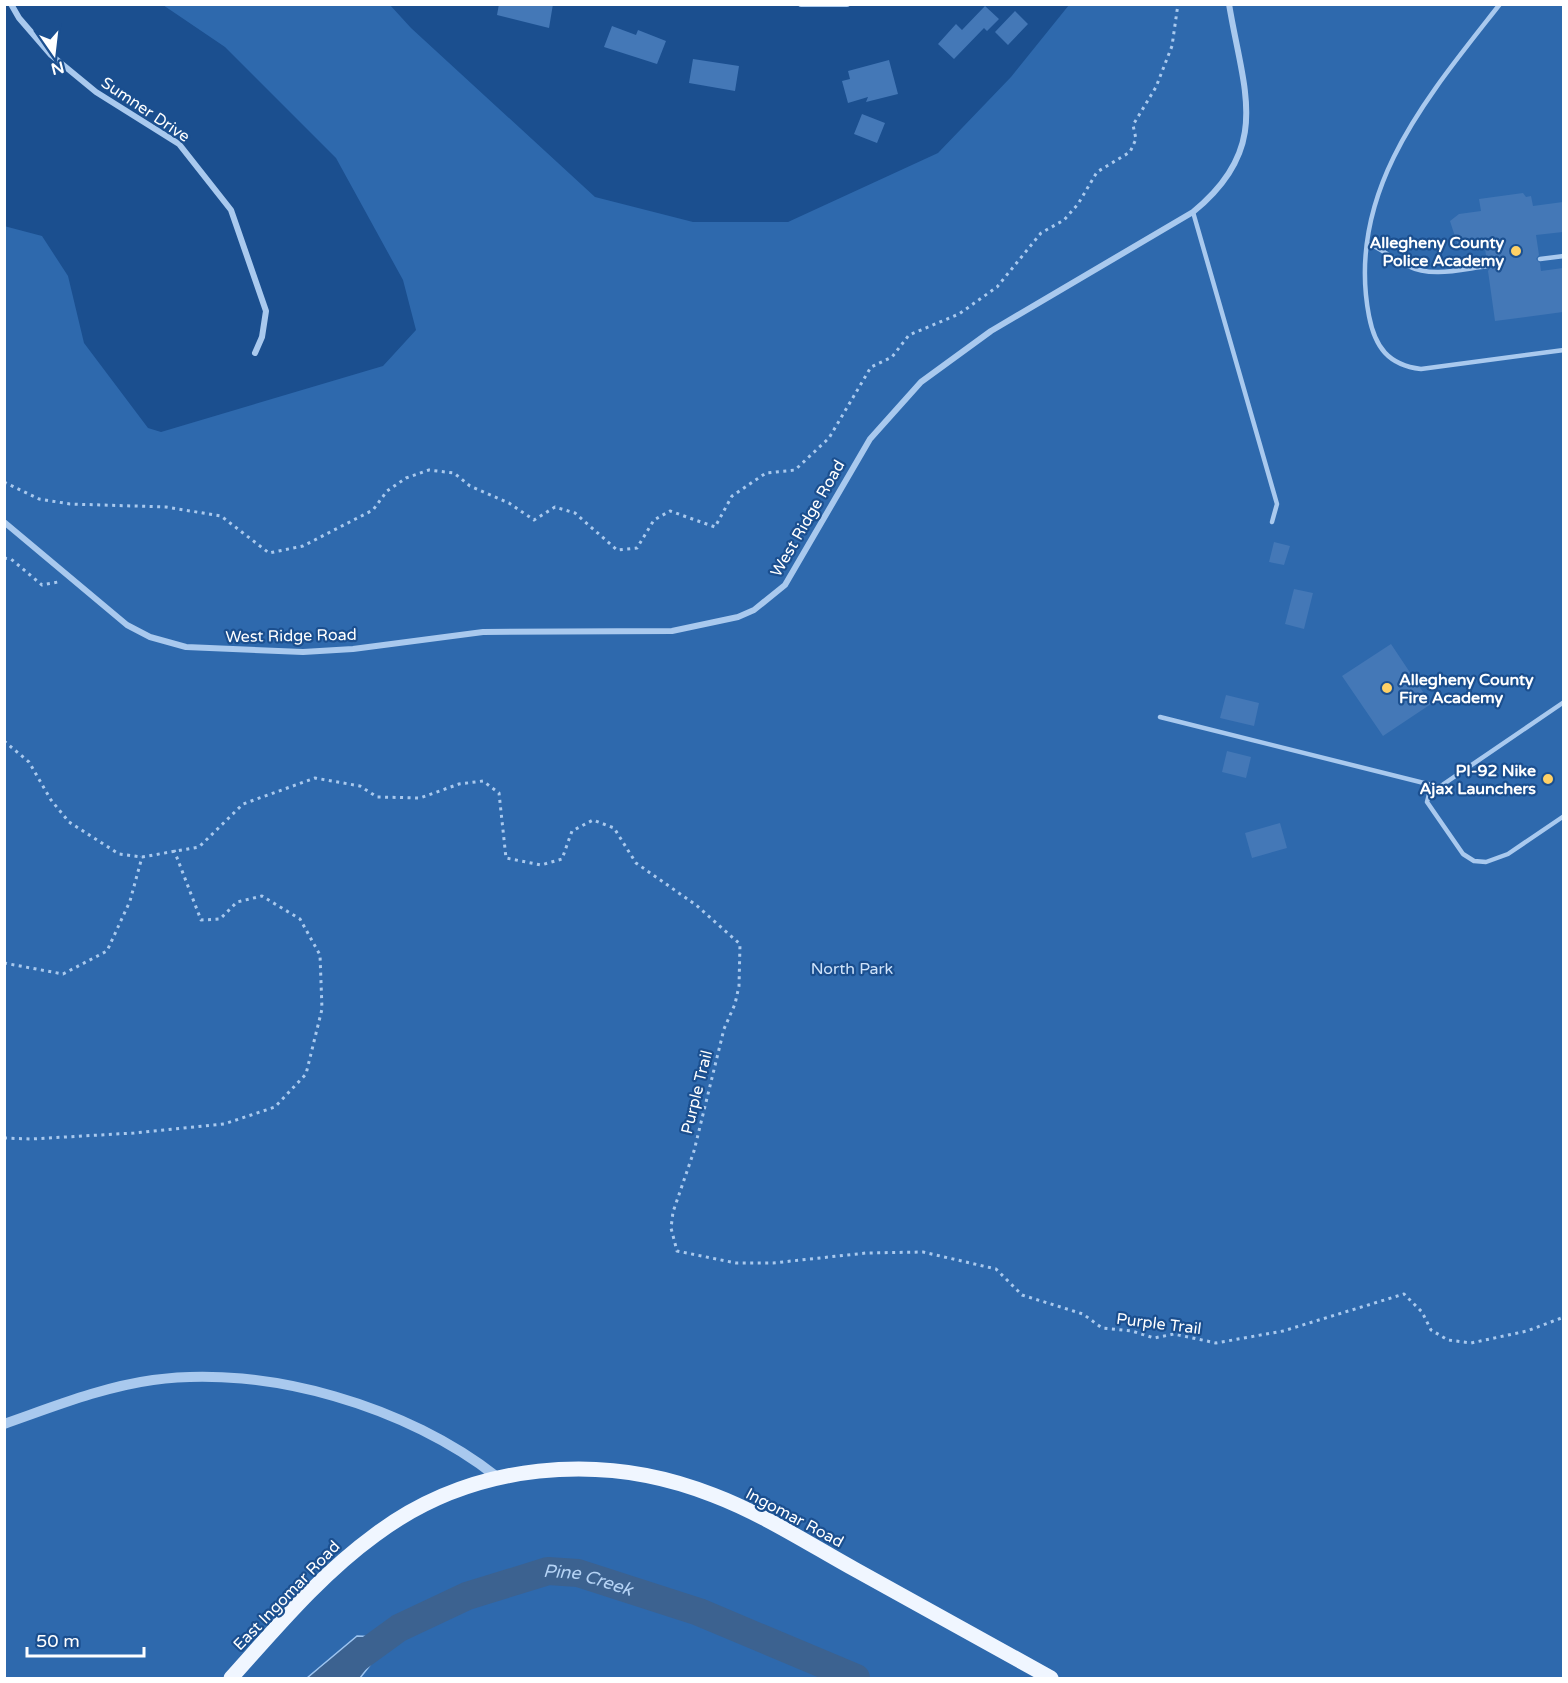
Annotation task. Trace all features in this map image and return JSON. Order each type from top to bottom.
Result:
[{"type":"main road","name":"Ingomar Road","points":[[497,1477],[561,1468],[626,1471],[684,1484],[714,1495],[767,1521],[1051,1678]]},
{"type":"main road","name":"East Ingomar Road","points":[[231,1678],[321,1581],[377,1533],[428,1503],[497,1477]]},
{"type":"street","name":"Sumner Drive","points":[[11,4],[19,18],[51,55],[96,92],[179,144],[231,210],[266,311],[262,337],[255,353]]},
{"type":"street","points":[[801,4],[847,4]]},
{"type":"street","name":"West Ridge Road","points":[[4,522],[115,616],[138,632],[168,643],[210,649],[328,650],[454,634],[514,630],[672,631],[738,617],[754,610],[785,585],[870,439],[921,382],[991,331],[1193,212],[1221,187],[1243,143],[1246,93],[1229,4]]},
{"type":"street","points":[[4,1424],[86,1396],[152,1380],[180,1377],[249,1380],[315,1392],[379,1412],[461,1450],[497,1477]]},
{"type":"lane","points":[[1500,4],[1454,64],[1396,151],[1377,193],[1367,243],[1364,288],[1372,331],[1379,347],[1396,364],[1421,369],[1563,350]]},
{"type":"lane","points":[[1193,212],[1277,504],[1272,522]]},
{"type":"lane","points":[[1367,243],[1382,249],[1419,271],[1433,272],[1488,266]]},
{"type":"lane","points":[[1540,259],[1563,256]]},
{"type":"lane","points":[[1563,702],[1427,798],[1428,806],[1464,854],[1474,861],[1486,862],[1508,854],[1563,816]]},
{"type":"lane","points":[[1160,717],[1440,787]]},
{"type":"path","points":[[4,482],[39,499],[70,504],[166,507],[221,516],[269,553],[303,546],[373,510],[387,491],[406,478],[429,470],[454,473],[470,486],[509,503],[534,520],[555,507],[575,513],[617,550],[638,548],[654,520],[670,511],[715,526],[732,496],[766,473],[795,470],[829,438],[871,367],[892,357],[909,335],[959,314],[997,287],[1041,232],[1064,220],[1078,204],[1097,172],[1130,152],[1136,139],[1133,125],[1156,87],[1173,46],[1178,4]]},
{"type":"path","points":[[4,558],[11,559],[42,585],[57,584],[66,574]]},
{"type":"path","name":"Purple Trail","points":[[4,741],[29,762],[51,800],[69,822],[119,854],[142,857],[198,847],[243,804],[315,778],[360,786],[377,797],[420,798],[459,784],[483,781],[499,793],[506,858],[541,865],[562,859],[572,831],[594,820],[614,828],[636,863],[696,905],[740,944],[739,986],[735,1004],[724,1029],[693,1151],[673,1212],[671,1228],[677,1251],[736,1263],[773,1263],[866,1253],[923,1252],[996,1269],[1022,1295],[1083,1314],[1102,1328],[1132,1330],[1154,1338],[1174,1334],[1216,1343],[1283,1331],[1404,1294],[1422,1312],[1431,1330],[1448,1340],[1471,1343],[1527,1331],[1563,1317]]},
{"type":"path","points":[[4,1138],[123,1134],[225,1124],[275,1107],[306,1074],[322,1009],[322,999],[320,955],[300,919],[262,896],[237,902],[220,919],[201,920],[174,850]]},
{"type":"path","points":[[4,963],[63,974],[107,951],[130,901],[142,857]]},
{"type":"green space","name":"North Park","points":[[163,5],[390,5],[411,28],[595,197],[693,222],[788,222],[938,153],[1011,77],[1069,5],[1563,5],[1563,1678],[5,1678],[4,226],[42,236],[68,276],[84,343],[148,428],[161,432],[383,366],[416,330],[403,280],[336,158],[225,47]]},
{"type":"shaded area","points":[[357,1636],[382,1637],[382,1650],[360,1678],[307,1678]]},
{"type":"building","points":[[499,4],[553,4],[549,28],[497,15]]},
{"type":"building","points":[[985,6],[999,19],[987,31],[984,28],[954,59],[938,44],[956,24],[962,30]]},
{"type":"building","points":[[1015,11],[1028,24],[1008,45],[995,32]]},
{"type":"building","points":[[612,26],[636,35],[638,30],[666,41],[657,64],[604,47]]},
{"type":"building","points":[[693,59],[739,66],[735,91],[689,83]]},
{"type":"building","points":[[889,60],[898,94],[866,102],[868,97],[848,103],[842,81],[850,79],[848,71]]},
{"type":"building","points":[[862,114],[885,123],[877,143],[854,134]]},
{"type":"building","points":[[1523,193],[1526,197],[1531,196],[1533,206],[1563,202],[1563,232],[1536,235],[1539,255],[1536,259],[1540,263],[1541,271],[1563,268],[1563,312],[1495,321],[1488,271],[1492,265],[1487,262],[1484,242],[1458,246],[1450,221],[1459,214],[1481,211],[1479,199]]},
{"type":"building","points":[[1274,542],[1290,546],[1284,565],[1269,562]]},
{"type":"building","points":[[1294,589],[1313,593],[1304,629],[1285,624]]},
{"type":"building","points":[[1391,644],[1431,704],[1383,736],[1342,676]]},
{"type":"building","points":[[1226,695],[1259,703],[1254,726],[1220,718]]},
{"type":"building","points":[[1227,751],[1251,757],[1246,778],[1222,772]]},
{"type":"building","points":[[1280,823],[1287,848],[1252,858],[1245,833]]},
{"type":"waterway","name":"Pine Creek","points":[[330,1678],[399,1628],[467,1596],[548,1571],[578,1573],[699,1612],[856,1678]]},
{"type":"place","name":"Allegheny County Police Academy","points":[[1516,251]]},
{"type":"place","name":"Allegheny County Fire Academy","points":[[1387,688]]},
{"type":"place","name":"PI-92 Nike Ajax Launchers","points":[[1548,779]]}]
